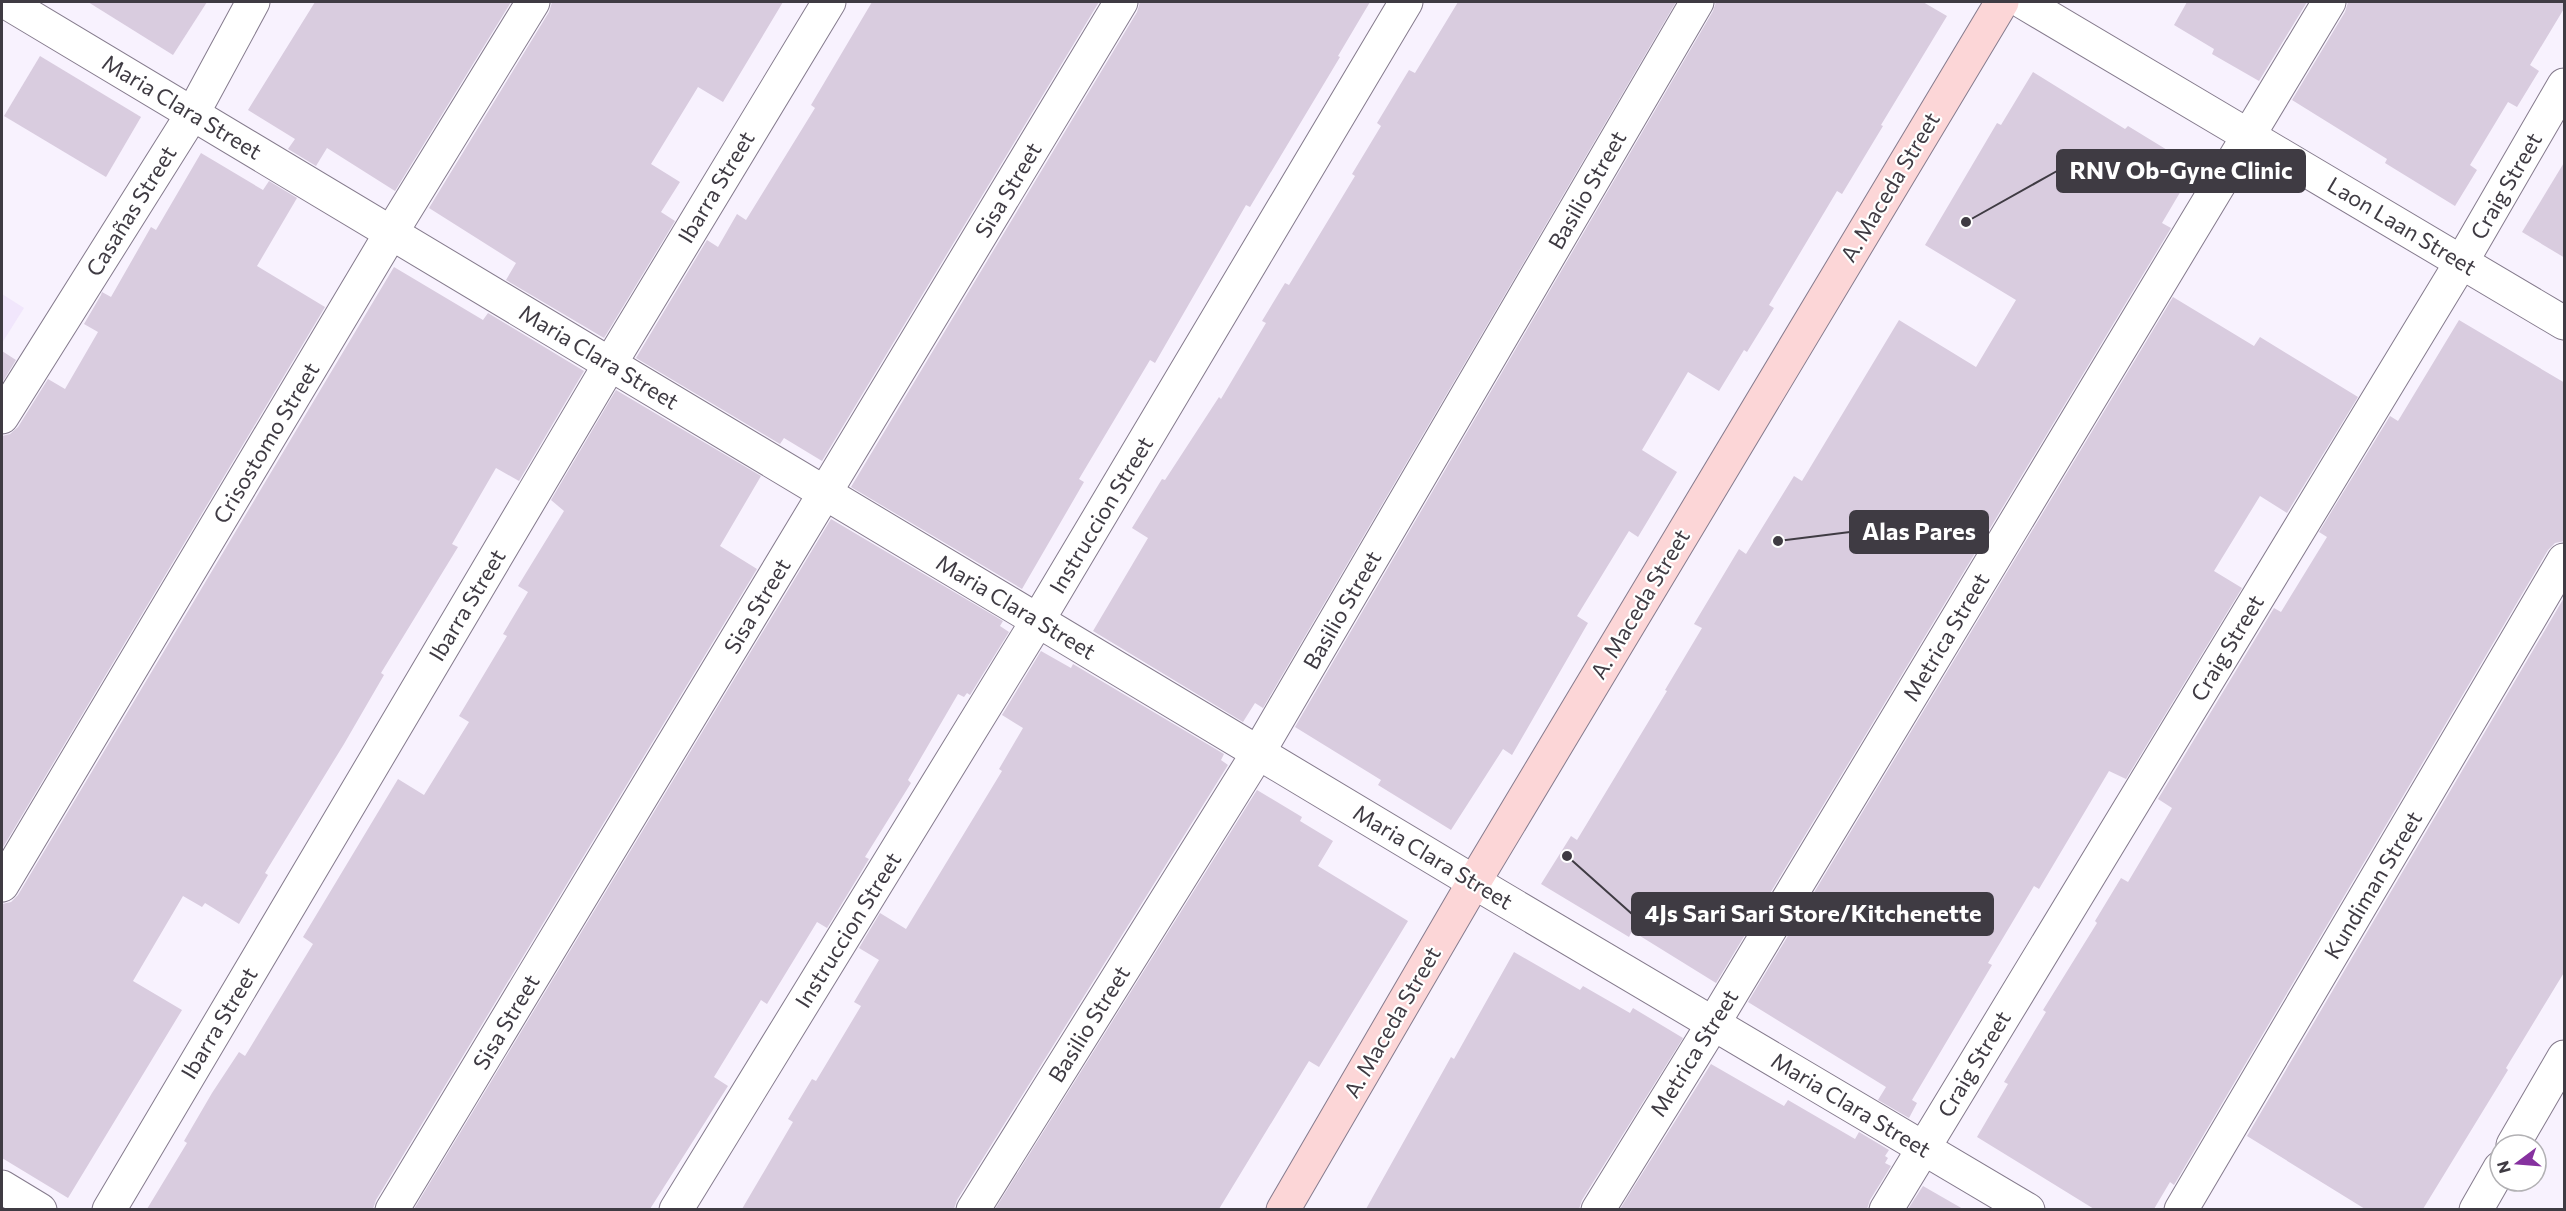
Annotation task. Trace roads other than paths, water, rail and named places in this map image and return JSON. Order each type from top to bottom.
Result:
[{"type":"main road","name":"A. Maceda Street","points":[[1283,1209],[1474,882],[2002,2]]},
{"type":"street","name":"Maria Clara Street","points":[[6,2],[1474,882],[2028,1209]]},
{"type":"street","name":"Casañas Street","points":[[2,417],[193,113],[253,2]]},
{"type":"street","name":"Crisostomo Street","points":[[2,885],[391,233],[533,2]]},
{"type":"street","name":"Ibarra Street","points":[[109,1209],[610,364],[829,2]]},
{"type":"street","name":"Sisa Street","points":[[392,1209],[1121,2]]},
{"type":"street","name":"Instruccion Street","points":[[676,1209],[1038,621],[1406,2]]},
{"type":"street","name":"Basilio Street","points":[[973,1209],[1258,753],[1697,2]]},
{"type":"street","name":"Laon Laan Street","points":[[2023,2],[2565,323]]},
{"type":"street","name":"Metrica Street","points":[[1598,1209],[1713,1024],[2329,2]]},
{"type":"street","name":"Craig Street","points":[[1886,1209],[2462,261],[2565,85]]},
{"type":"street","name":"Kundiman Street","points":[[2181,1209],[2565,560]]},
{"type":"street","points":[[2520,1133],[2565,1057]]},
{"type":"street","points":[[2,1187],[40,1209]]},
{"type":"street","points":[[2476,1209],[2488,1188]]},
{"type":"place","name":"RNV Ob-Gyne Clinic","points":[[1966,222]]},
{"type":"place","name":"Alas Pares","points":[[1778,541]]},
{"type":"place","name":"4Js Sari Sari Store/Kitchenette","points":[[1567,856]]}]
